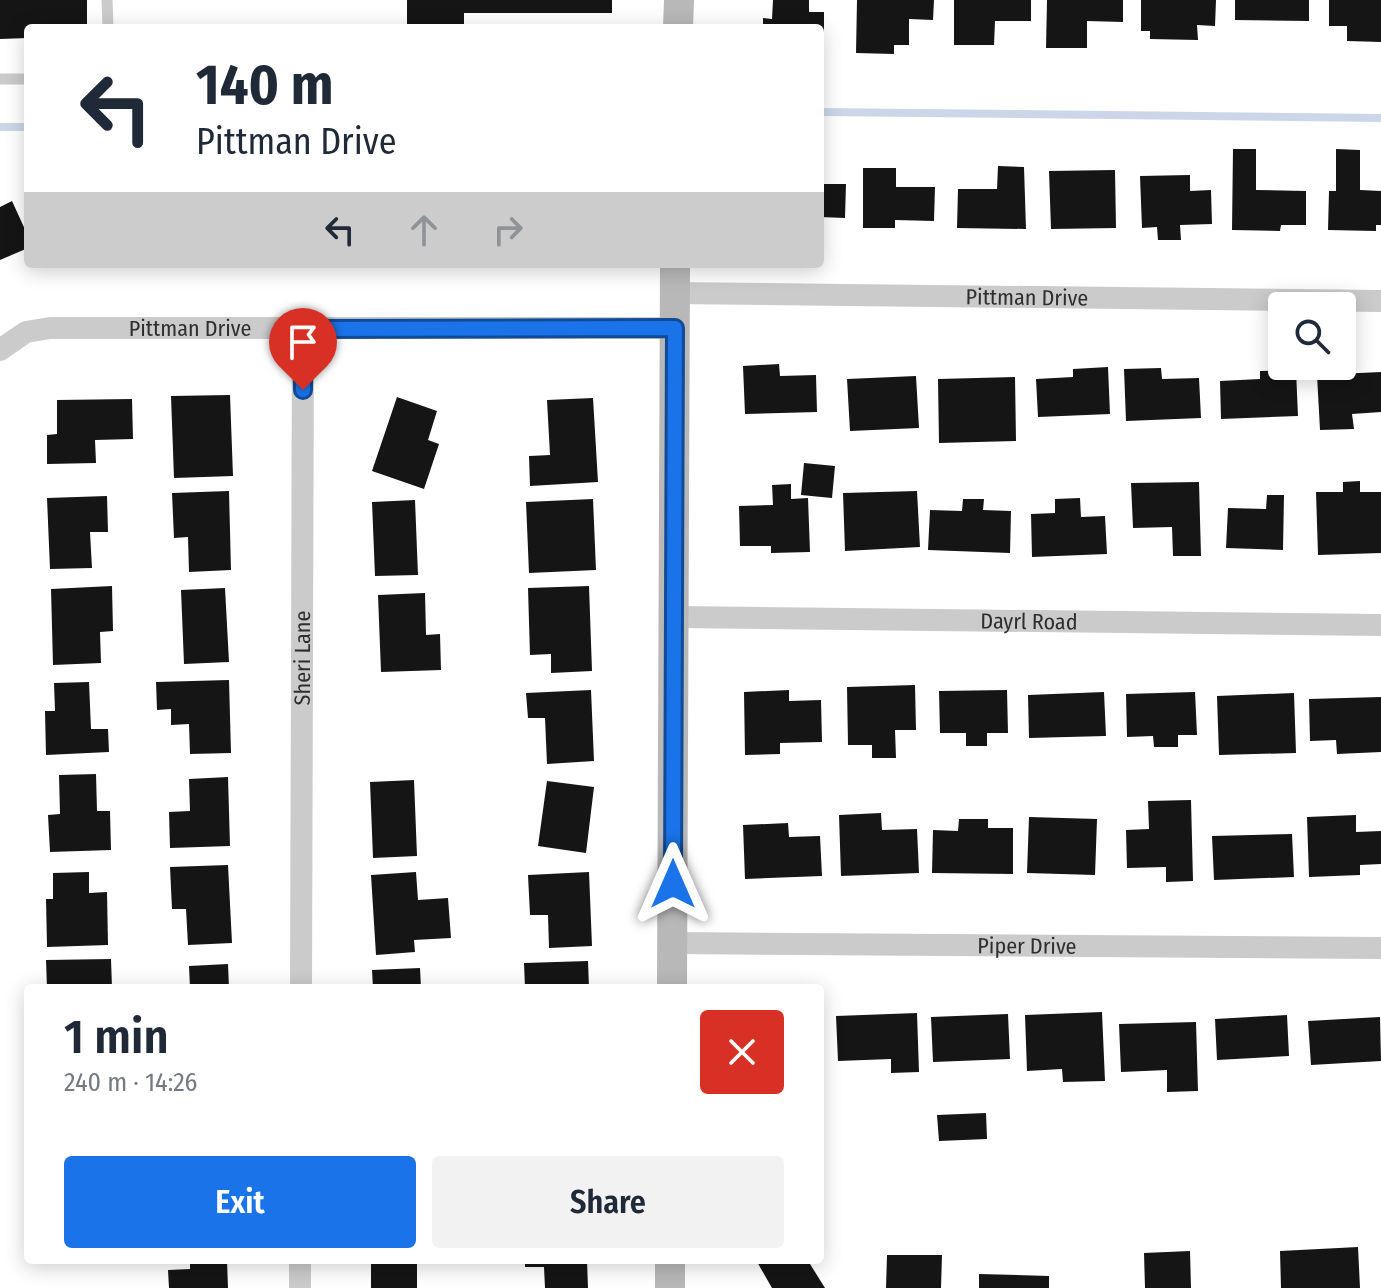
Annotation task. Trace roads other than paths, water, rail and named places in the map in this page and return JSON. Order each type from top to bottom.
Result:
[{"type":"street","points":[[678,24],[679,0]]},
{"type":"street","points":[[672,984],[675,278]]},
{"type":"street","name":"Pittman Drive","points":[[675,278],[1381,301]]},
{"type":"street","name":"Pittman Drive","points":[[0,350],[26,332],[50,328],[675,328]]},
{"type":"street","name":"Sheri Lane","points":[[301,984],[303,329]]},
{"type":"street","name":"Dayrl Road","points":[[675,617],[1381,625]]},
{"type":"street","name":"Piper Drive","points":[[673,943],[1381,948]]},
{"type":"street","points":[[300,1264],[300,1288]]},
{"type":"street","points":[[670,1264],[670,1288]]},
{"type":"lane","points":[[107,0],[108,24]]},
{"type":"lane","points":[[0,79],[24,79]]},
{"type":"waterway","points":[[824,112],[1381,118]]},
{"type":"waterway","points":[[0,127],[24,127]]}]
